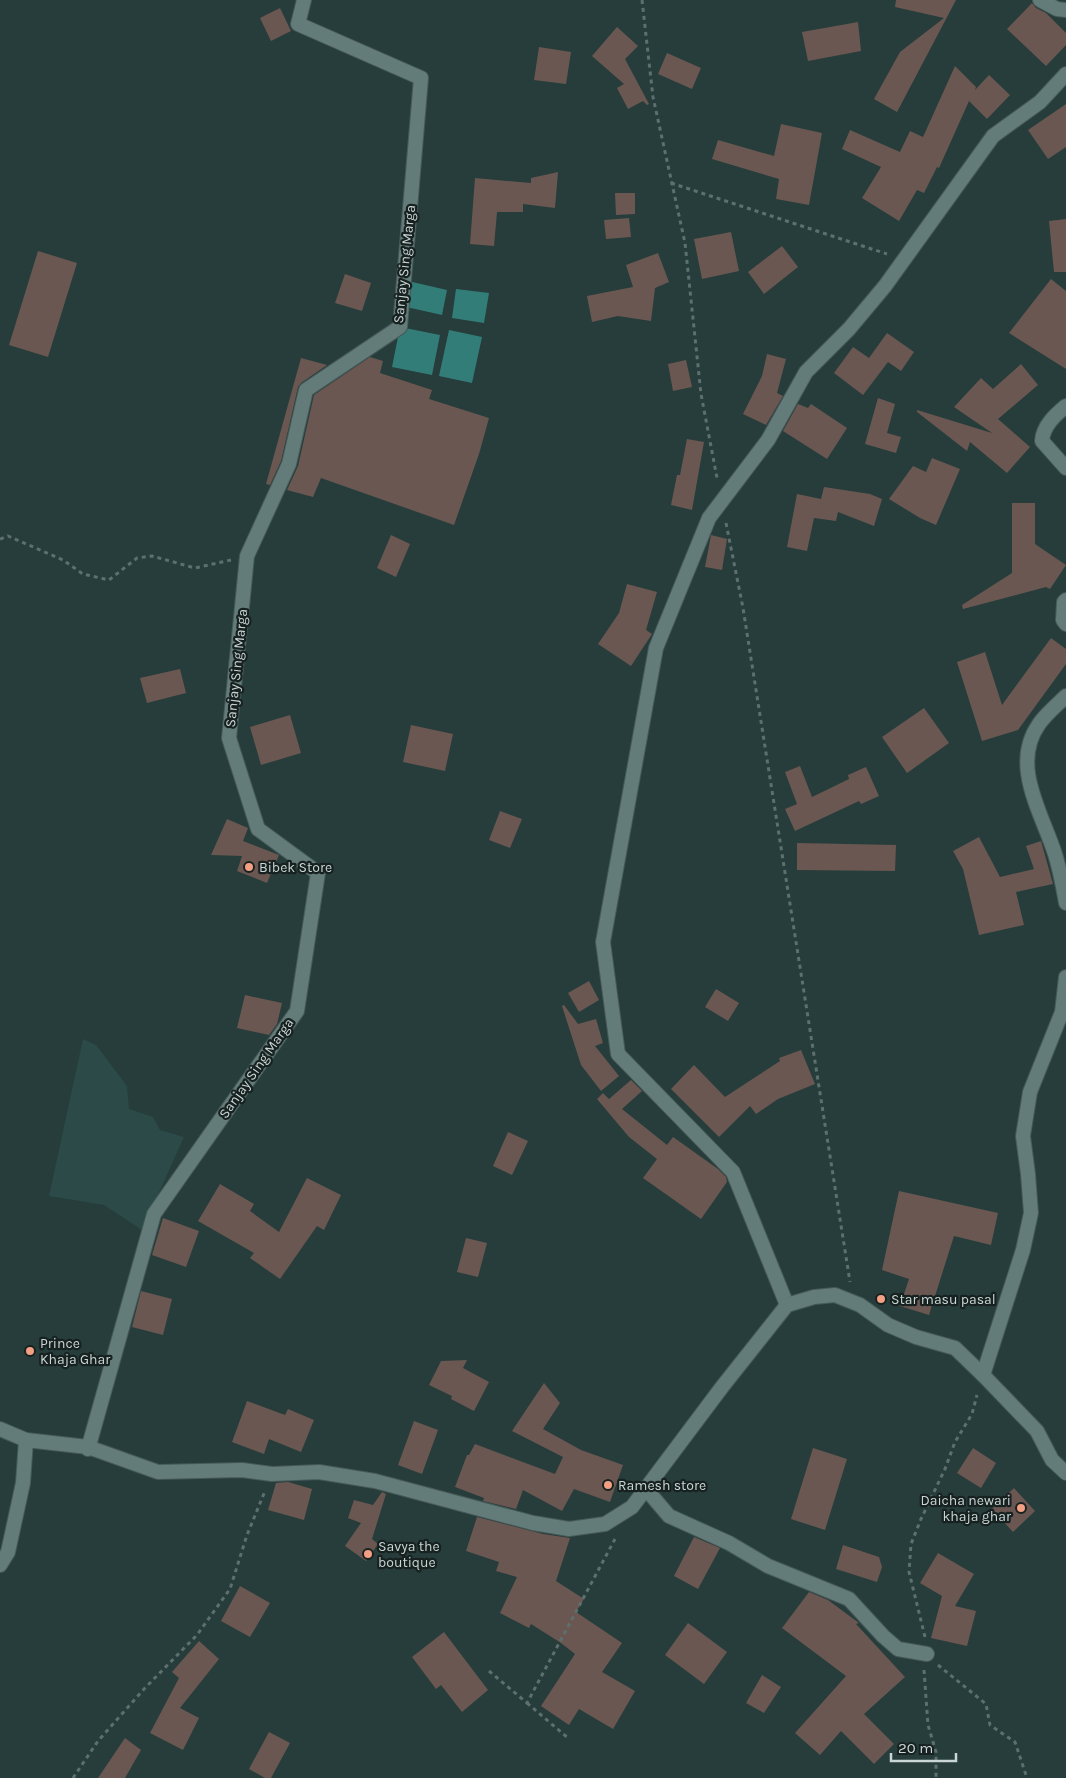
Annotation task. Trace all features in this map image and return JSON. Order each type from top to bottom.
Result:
[{"type":"street","name":"Sanjay Sing Marga","points":[[88,1448],[154,1214],[297,1010],[318,873],[258,829],[229,738],[247,556],[289,464],[306,390],[400,327],[421,78],[298,24],[304,0]]},
{"type":"street","points":[[1040,0],[1066,10]]},
{"type":"street","points":[[788,1305],[733,1172],[618,1054],[603,942],[656,648],[708,518],[768,440],[806,372],[849,329],[885,286],[993,136],[1040,102],[1066,74]]},
{"type":"street","points":[[1066,406],[1045,428],[1042,441],[1066,468]]},
{"type":"street","points":[[1066,600],[1064,602],[1063,620],[1066,624]]},
{"type":"street","points":[[1066,696],[1039,724],[1031,742],[1026,765],[1038,814],[1057,861],[1066,902]]},
{"type":"street","points":[[983,1375],[1023,1250],[1031,1213],[1028,1174],[1022,1136],[1030,1092],[1062,1012],[1066,977]]},
{"type":"street","points":[[0,1430],[26,1440],[88,1448],[158,1472],[242,1470],[272,1474],[319,1472],[374,1481],[533,1523],[569,1528],[605,1524],[632,1507],[722,1387],[788,1305],[814,1297],[835,1295],[860,1305],[888,1325],[916,1338],[955,1348],[1037,1431],[1052,1460],[1066,1473]]},
{"type":"street","points":[[0,1565],[8,1552],[23,1483],[26,1440]]},
{"type":"street","points":[[646,1489],[669,1516],[729,1543],[768,1566],[849,1599],[883,1636],[898,1649],[928,1654]]},
{"type":"path","points":[[642,0],[652,97],[685,243],[701,394],[743,608],[854,1302]]},
{"type":"path","points":[[671,183],[905,259]]},
{"type":"path","points":[[0,540],[8,536],[63,560],[83,574],[109,580],[138,558],[152,556],[196,568],[247,556]]},
{"type":"path","points":[[936,1778],[936,1752],[928,1726],[924,1671],[928,1654],[924,1629],[909,1572],[911,1544],[955,1442],[972,1414],[983,1375]]},
{"type":"path","points":[[73,1778],[98,1741],[145,1688],[197,1635],[230,1589],[247,1535],[272,1474]]},
{"type":"path","points":[[527,1703],[618,1533]]},
{"type":"path","points":[[928,1654],[944,1671],[986,1704],[990,1725],[1015,1742],[1027,1778]]},
{"type":"path","points":[[489,1671],[568,1738]]},
{"type":"shaded area","points":[[83,1039],[96,1045],[127,1086],[129,1109],[153,1117],[160,1130],[184,1137],[142,1230],[104,1205],[49,1196]]},
{"type":"water","points":[[408,281],[447,290],[442,315],[402,306]]},
{"type":"water","points":[[456,289],[489,293],[484,323],[452,318]]},
{"type":"water","points":[[400,327],[440,335],[432,375],[392,367]]},
{"type":"water","points":[[449,330],[482,337],[472,383],[439,376]]},
{"type":"building","points":[[896,0],[956,0],[897,112],[874,99],[900,52],[944,18],[895,7]]},
{"type":"building","points":[[1032,3],[1036,8],[1046,13],[1066,33],[1066,45],[1046,66],[1007,29]]},
{"type":"building","points":[[280,8],[291,31],[271,41],[260,18]]},
{"type":"building","points":[[858,22],[861,51],[808,61],[802,32]]},
{"type":"building","points":[[617,27],[638,46],[625,59],[649,104],[647,105],[643,101],[628,109],[617,88],[624,84],[592,56]]},
{"type":"building","points":[[539,47],[571,52],[566,84],[534,80]]},
{"type":"building","points":[[667,53],[701,68],[692,89],[658,74]]},
{"type":"building","points":[[955,66],[976,87],[975,90],[989,75],[1010,95],[987,119],[969,101],[939,168],[937,167],[924,193],[917,190],[899,221],[862,198],[881,167],[842,149],[850,130],[900,152],[910,131],[923,137]]},
{"type":"building","points":[[1066,104],[1066,147],[1048,159],[1028,130]]},
{"type":"building","points":[[781,124],[822,133],[809,205],[776,199],[779,179],[712,159],[718,140],[774,156]]},
{"type":"building","points":[[558,172],[555,208],[523,204],[523,212],[497,212],[494,246],[470,244],[475,178],[531,183],[531,178]]},
{"type":"building","points":[[615,193],[635,193],[635,214],[616,215]]},
{"type":"building","points":[[629,218],[631,237],[606,239],[604,220]]},
{"type":"building","points":[[1066,219],[1066,272],[1054,272],[1049,221]]},
{"type":"building","points":[[731,232],[739,271],[702,279],[694,239]]},
{"type":"building","points":[[782,246],[798,267],[764,294],[748,272]]},
{"type":"building","points":[[38,251],[77,263],[48,357],[9,345]]},
{"type":"building","points":[[658,253],[669,282],[655,288],[651,321],[618,316],[592,322],[587,296],[633,287],[626,265]]},
{"type":"building","points":[[345,274],[371,283],[362,311],[335,303]]},
{"type":"building","points":[[1051,279],[1066,291],[1066,369],[1009,333]]},
{"type":"building","points":[[887,333],[914,352],[901,371],[888,362],[863,395],[834,373],[853,347],[869,358]]},
{"type":"building","points":[[767,354],[786,359],[777,393],[783,396],[766,425],[743,414],[762,376]]},
{"type":"building","points":[[370,357],[383,361],[380,373],[432,390],[429,399],[489,418],[479,454],[454,525],[321,478],[313,497],[287,490],[298,466],[314,395]]},
{"type":"building","points":[[301,358],[327,365],[298,387],[281,461],[270,485],[266,484]]},
{"type":"building","points":[[686,360],[692,387],[673,391],[668,364]]},
{"type":"building","points":[[1021,364],[1038,385],[998,419],[1030,447],[1007,473],[970,442],[967,451],[917,412],[917,410],[992,433],[954,407],[981,378],[993,389]]},
{"type":"building","points":[[878,398],[895,404],[887,433],[901,437],[896,453],[865,444]]},
{"type":"building","points":[[798,404],[808,408],[811,404],[847,428],[827,459],[783,431]]},
{"type":"building","points":[[687,439],[704,442],[692,510],[671,505],[677,475],[680,475]]},
{"type":"building","points":[[932,458],[960,469],[936,525],[920,518],[889,499],[913,466],[926,472]]},
{"type":"building","points":[[824,487],[870,494],[882,499],[874,526],[838,512],[836,521],[814,518],[807,551],[787,547],[797,494],[821,499]]},
{"type":"building","points":[[1012,503],[1035,503],[1035,544],[1066,565],[1050,589],[1046,587],[963,609],[962,605],[1012,573]]},
{"type":"building","points":[[391,535],[410,544],[396,577],[377,568]]},
{"type":"building","points":[[711,535],[727,539],[722,570],[705,567]]},
{"type":"building","points":[[627,584],[657,592],[646,630],[652,634],[631,666],[598,644],[619,613]]},
{"type":"building","points":[[1051,638],[1066,649],[1066,664],[1018,730],[982,741],[957,662],[985,652],[1002,705]]},
{"type":"building","points":[[180,669],[186,693],[147,703],[140,678]]},
{"type":"building","points":[[924,708],[949,743],[907,773],[882,737]]},
{"type":"building","points":[[290,715],[301,753],[261,765],[250,727]]},
{"type":"building","points":[[411,725],[453,734],[445,771],[403,762]]},
{"type":"building","points":[[800,766],[812,797],[849,779],[848,775],[866,767],[879,796],[861,804],[859,801],[795,831],[785,809],[797,804],[785,772]]},
{"type":"building","points":[[500,811],[522,819],[510,848],[489,840]]},
{"type":"building","points":[[227,819],[248,828],[243,841],[279,855],[267,883],[237,871],[242,856],[211,855]]},
{"type":"building","points":[[979,837],[1000,877],[1034,869],[1026,846],[1041,841],[1053,884],[1016,892],[1024,925],[979,935],[963,869],[953,851]]},
{"type":"building","points":[[797,843],[896,845],[895,871],[797,870]]},
{"type":"building","points":[[589,981],[599,1000],[579,1012],[568,993]]},
{"type":"building","points":[[716,989],[739,1003],[728,1021],[705,1007]]},
{"type":"building","points":[[245,995],[282,1003],[277,1024],[269,1035],[237,1028]]},
{"type":"building","points":[[564,1005],[578,1024],[596,1019],[603,1043],[595,1046],[619,1076],[601,1091],[581,1065],[562,1006]]},
{"type":"building","points":[[801,1050],[815,1084],[778,1099],[756,1114],[750,1106],[719,1137],[671,1089],[694,1065],[725,1097],[780,1061],[779,1058]]},
{"type":"building","points":[[631,1080],[642,1091],[622,1109],[667,1145],[673,1137],[718,1169],[726,1177],[727,1182],[701,1219],[643,1178],[657,1159],[629,1137],[597,1099],[603,1093],[609,1099]]},
{"type":"building","points":[[508,1132],[528,1141],[512,1175],[493,1166]]},
{"type":"building","points":[[307,1178],[341,1195],[324,1230],[317,1226],[280,1279],[250,1258],[254,1253],[198,1221],[220,1184],[254,1204],[250,1211],[279,1232]]},
{"type":"building","points":[[899,1191],[998,1213],[991,1245],[954,1236],[929,1315],[900,1306],[909,1279],[882,1270]]},
{"type":"building","points":[[163,1218],[199,1231],[186,1267],[152,1255]]},
{"type":"building","points":[[466,1238],[487,1243],[478,1277],[457,1272]]},
{"type":"building","points":[[141,1291],[172,1299],[163,1335],[132,1327]]},
{"type":"building","points":[[467,1360],[463,1368],[489,1382],[474,1411],[451,1399],[452,1396],[429,1385],[441,1361]]},
{"type":"building","points":[[544,1383],[560,1403],[543,1429],[581,1450],[623,1465],[610,1502],[574,1489],[562,1511],[523,1490],[516,1509],[483,1501],[484,1498],[455,1487],[467,1455],[469,1455],[475,1444],[555,1474],[563,1457],[512,1431]]},
{"type":"building","points":[[247,1401],[285,1415],[288,1409],[314,1420],[301,1452],[269,1439],[264,1454],[232,1442]]},
{"type":"building","points":[[414,1421],[438,1430],[422,1474],[398,1465]]},
{"type":"building","points":[[813,1448],[847,1459],[825,1530],[791,1519]]},
{"type":"building","points":[[973,1448],[996,1463],[981,1488],[957,1473]]},
{"type":"building","points":[[288,1482],[312,1489],[304,1520],[268,1510],[276,1483]]},
{"type":"building","points":[[1014,1488],[1035,1511],[1013,1532],[992,1509]]},
{"type":"building","points":[[382,1492],[386,1494],[372,1539],[378,1544],[366,1561],[345,1546],[361,1523],[348,1518],[354,1500],[373,1505]]},
{"type":"building","points":[[477,1517],[543,1534],[570,1538],[556,1581],[584,1599],[576,1612],[622,1643],[602,1672],[635,1691],[613,1729],[579,1709],[569,1725],[541,1706],[575,1654],[531,1624],[529,1628],[500,1613],[517,1577],[496,1571],[499,1562],[466,1551]]},
{"type":"building","points":[[694,1537],[720,1548],[698,1589],[674,1576]]},
{"type":"building","points":[[843,1545],[879,1557],[882,1567],[877,1582],[836,1569]]},
{"type":"building","points":[[938,1553],[974,1574],[955,1606],[976,1611],[967,1646],[931,1638],[942,1596],[920,1583]]},
{"type":"building","points":[[240,1586],[270,1603],[250,1637],[221,1621]]},
{"type":"building","points":[[809,1592],[828,1600],[859,1623],[856,1624],[905,1677],[864,1714],[894,1744],[874,1764],[841,1731],[820,1755],[795,1733],[846,1676],[782,1628]]},
{"type":"building","points":[[688,1623],[727,1652],[704,1684],[665,1655]]},
{"type":"building","points":[[444,1632],[488,1690],[462,1712],[441,1685],[436,1689],[412,1657]]},
{"type":"building","points":[[199,1641],[219,1659],[180,1708],[199,1718],[183,1750],[150,1733],[179,1678],[172,1672]]},
{"type":"building","points":[[762,1675],[781,1687],[764,1713],[746,1703]]},
{"type":"building","points":[[269,1732],[290,1743],[271,1778],[265,1778],[249,1769]]},
{"type":"building","points":[[125,1738],[141,1750],[125,1778],[98,1778]]},
{"type":"place","name":"Bibek Store","points":[[249,867]]},
{"type":"place","name":"Star masu pasal","points":[[881,1299]]},
{"type":"place","name":"Prince Khaja Ghar","points":[[30,1351]]},
{"type":"place","name":"Ramesh store","points":[[608,1485]]},
{"type":"place","name":"Daicha newari khaja ghar","points":[[1021,1508]]},
{"type":"place","name":"Savya the boutique","points":[[368,1554]]}]
